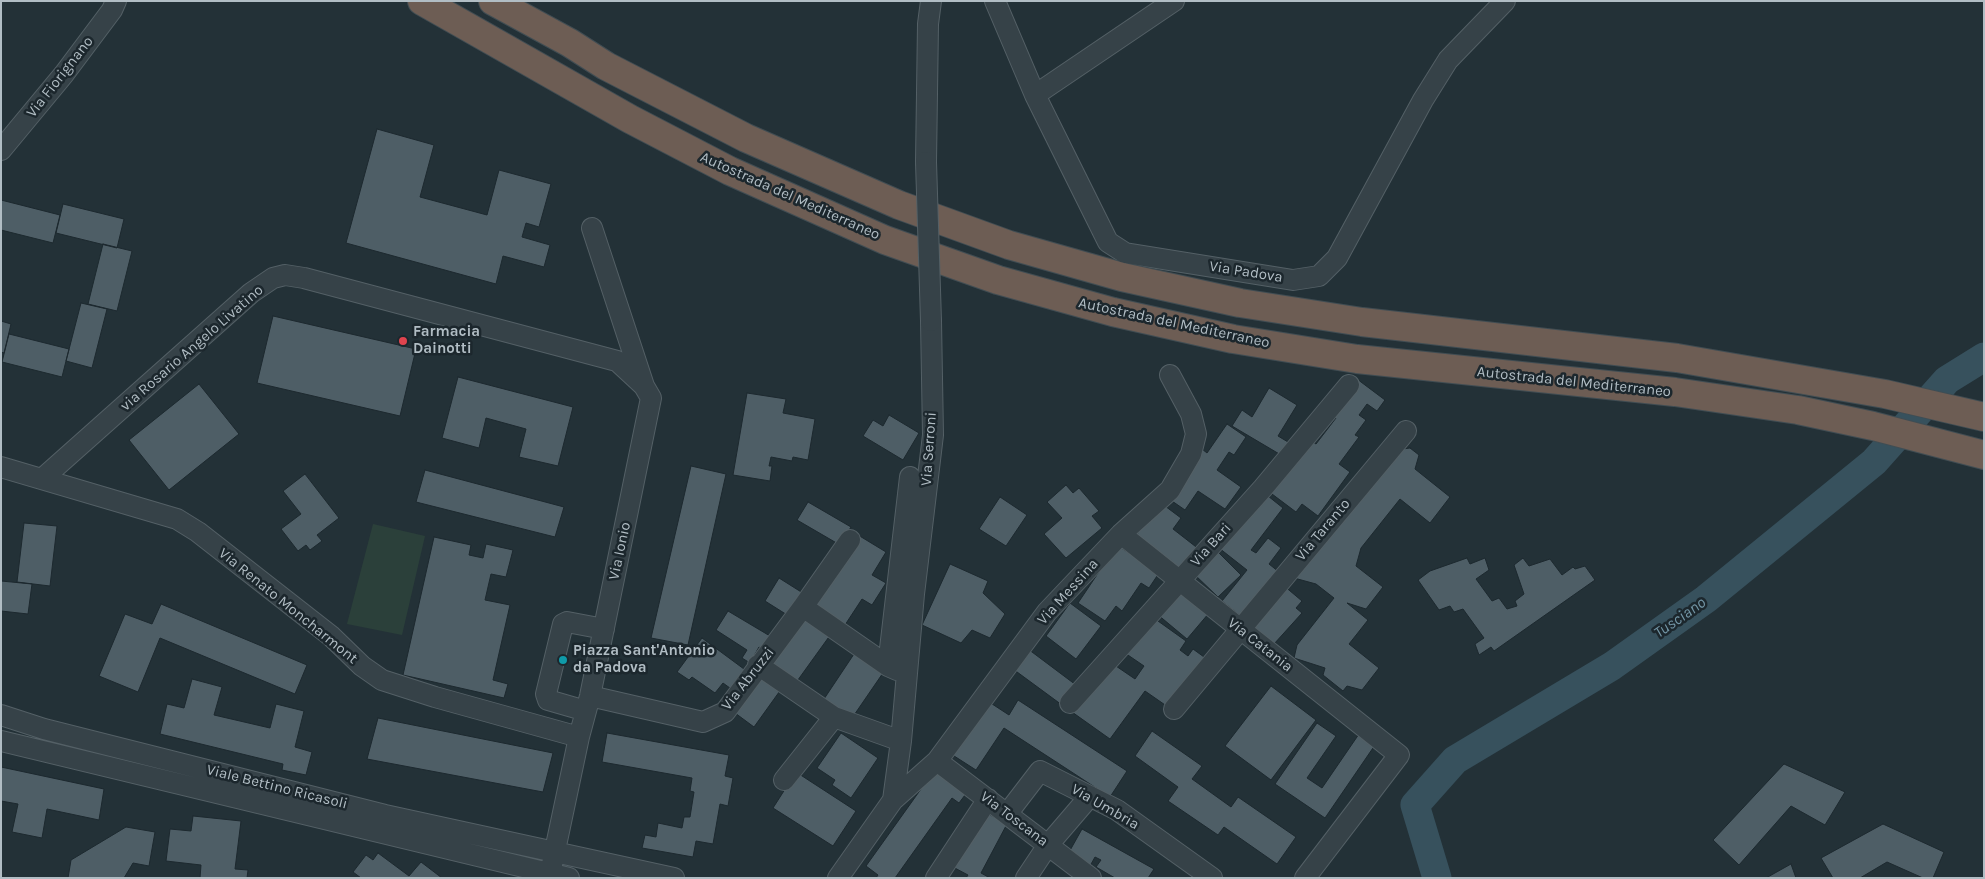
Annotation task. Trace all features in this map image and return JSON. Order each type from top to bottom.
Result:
[{"type":"highway","name":"Autostrada del Mediterraneo","points":[[422,1],[630,119],[730,171],[885,240],[998,280],[1123,314],[1233,339],[1338,356],[1675,392],[1798,410],[1973,452]]},
{"type":"highway","points":[[493,1],[570,43],[606,66],[746,138],[899,205],[1009,245],[1122,276],[1240,302],[1362,322],[1678,358],[1885,394],[1984,417]]},
{"type":"street","name":"Via Fiorignano","points":[[1,150],[64,74],[112,10],[116,1]]},
{"type":"street","name":"Via Serroni","points":[[838,878],[893,800],[901,740],[897,670],[933,435],[926,162],[928,24],[931,1]]},
{"type":"street","name":"Via Padova","points":[[995,1],[1035,95],[1108,242],[1125,253],[1293,280],[1319,276],[1337,258],[1448,60],[1505,1]]},
{"type":"street","points":[[1035,95],[1174,1]]},
{"type":"street","name":"Via Ionio","points":[[555,876],[554,851],[578,737],[588,703],[604,630],[650,398],[644,386],[592,228]]},
{"type":"street","name":"via Rosario Angelo Livatino","points":[[42,479],[251,293],[273,278],[285,275],[304,278],[617,361],[644,386]]},
{"type":"street","name":"Via Messina","points":[[893,800],[937,761],[1048,612],[1121,534],[1170,490],[1191,454],[1196,434],[1191,414],[1170,375]]},
{"type":"street","name":"Via Bari","points":[[1070,703],[1262,488],[1349,384]]},
{"type":"street","name":"Via Taranto","points":[[1174,709],[1406,431]]},
{"type":"street","name":"Via Renato Moncharmont","points":[[1,467],[177,519],[206,538],[331,636],[362,666],[382,680],[435,697],[578,737]]},
{"type":"street","points":[[803,607],[897,670],[910,476]]},
{"type":"street","name":"Via Catania","points":[[1121,534],[1399,755],[1305,878]]},
{"type":"street","name":"Via Abruzzi","points":[[588,703],[703,722],[725,712],[850,540]]},
{"type":"street","points":[[588,703],[548,700],[546,694],[563,624],[567,622],[604,630]]},
{"type":"street","points":[[758,665],[834,717],[901,740]]},
{"type":"street","name":"Viale Bettino Ricasoli","points":[[1,715],[44,729],[385,815],[674,878]]},
{"type":"street","points":[[784,780],[834,717]]},
{"type":"street","name":"Viale Bettino Ricasoli","points":[[1,741],[555,876]]},
{"type":"street","name":"Via Toscana","points":[[937,761],[1091,878]]},
{"type":"street","name":"Via Umbria","points":[[1007,814],[1040,771],[1117,810],[1212,878]]},
{"type":"street","points":[[1026,878],[1048,845],[1090,796]]},
{"type":"street","points":[[936,878],[988,799]]},
{"type":"green space","points":[[373,524],[425,536],[402,635],[347,624]]},
{"type":"building","points":[[377,129],[434,145],[420,197],[487,215],[499,170],[551,184],[539,227],[526,223],[522,237],[550,245],[544,267],[503,256],[496,284],[346,243]]},
{"type":"building","points":[[1,200],[60,215],[53,243],[1,230]]},
{"type":"building","points":[[63,204],[124,219],[117,248],[56,233]]},
{"type":"building","points":[[103,244],[132,251],[117,311],[88,304]]},
{"type":"building","points":[[81,303],[107,309],[92,368],[66,361]]},
{"type":"building","points":[[273,316],[416,349],[400,416],[257,383]]},
{"type":"building","points":[[1,321],[11,324],[4,353],[1,352]]},
{"type":"building","points":[[9,334],[69,349],[62,377],[2,362]]},
{"type":"building","points":[[458,377],[573,407],[558,466],[519,457],[526,429],[486,418],[479,448],[442,438]]},
{"type":"building","points":[[1357,379],[1385,400],[1377,411],[1367,404],[1359,415],[1366,420],[1355,435],[1359,437],[1339,464],[1350,472],[1318,516],[1302,504],[1296,512],[1268,491],[1307,438],[1316,444],[1336,418],[1331,414]]},
{"type":"building","points":[[199,384],[239,434],[169,490],[129,440]]},
{"type":"building","points":[[1269,388],[1297,405],[1278,436],[1288,442],[1281,455],[1232,426],[1242,410],[1252,417]]},
{"type":"building","points":[[747,393],[786,399],[783,413],[815,419],[808,460],[793,457],[792,461],[771,457],[769,466],[772,466],[770,481],[733,475]]},
{"type":"building","points":[[889,415],[919,433],[903,460],[863,436],[873,420],[883,426]]},
{"type":"building","points":[[1227,424],[1246,437],[1234,455],[1229,452],[1217,470],[1241,487],[1225,509],[1198,491],[1185,510],[1172,501],[1202,449],[1207,453]]},
{"type":"building","points":[[1410,448],[1419,455],[1415,469],[1450,497],[1430,523],[1400,499],[1361,548],[1356,566],[1383,587],[1366,609],[1347,603],[1368,620],[1349,644],[1379,668],[1362,690],[1347,686],[1343,691],[1323,675],[1325,668],[1294,658],[1297,645],[1334,598],[1316,584],[1294,578],[1395,450]]},
{"type":"building","points":[[691,466],[726,474],[688,645],[651,638]]},
{"type":"building","points":[[425,470],[564,507],[555,537],[416,502]]},
{"type":"building","points":[[305,474],[339,518],[317,535],[322,541],[310,550],[306,545],[298,551],[281,529],[301,514],[283,491]]},
{"type":"building","points":[[1066,485],[1073,493],[1079,488],[1099,511],[1092,516],[1102,528],[1066,558],[1044,534],[1062,518],[1047,502]]},
{"type":"building","points":[[1263,492],[1283,508],[1251,550],[1256,553],[1268,538],[1281,548],[1269,564],[1279,572],[1243,618],[1222,601],[1247,570],[1219,548]]},
{"type":"building","points":[[1000,497],[1027,515],[1006,546],[979,529]]},
{"type":"building","points":[[808,502],[851,527],[840,545],[797,520]]},
{"type":"building","points":[[1161,503],[1181,518],[1173,529],[1200,550],[1183,572],[1135,537]]},
{"type":"building","points":[[24,523],[57,526],[50,586],[17,582]]},
{"type":"building","points":[[858,535],[886,552],[872,575],[886,583],[872,605],[862,599],[843,628],[810,607]]},
{"type":"building","points":[[434,537],[471,545],[469,555],[483,558],[486,544],[513,550],[506,577],[491,574],[485,600],[510,605],[493,680],[508,684],[504,698],[403,675]]},
{"type":"building","points":[[1117,545],[1159,573],[1149,588],[1141,583],[1122,611],[1116,606],[1105,621],[1078,603]]},
{"type":"building","points":[[1217,551],[1241,575],[1218,597],[1194,574]]},
{"type":"building","points":[[1467,558],[1470,564],[1485,558],[1489,570],[1476,579],[1492,601],[1499,598],[1507,609],[1517,606],[1515,601],[1524,594],[1514,565],[1523,558],[1529,566],[1550,559],[1562,575],[1573,567],[1575,569],[1585,566],[1595,580],[1494,651],[1491,647],[1479,655],[1475,644],[1484,638],[1463,609],[1454,612],[1450,606],[1439,610],[1418,580],[1430,571]]},
{"type":"building","points":[[950,564],[988,581],[983,593],[1005,614],[990,638],[972,630],[961,643],[922,625]]},
{"type":"building","points":[[779,578],[806,595],[792,618],[765,601]]},
{"type":"building","points":[[1,581],[32,584],[28,614],[1,611]]},
{"type":"building","points":[[1283,585],[1302,601],[1296,608],[1302,613],[1274,644],[1250,623]]},
{"type":"building","points":[[1179,588],[1209,613],[1187,639],[1157,614]]},
{"type":"building","points":[[1070,603],[1101,626],[1076,659],[1046,636]]},
{"type":"building","points":[[161,604],[307,665],[295,694],[160,638],[138,692],[99,676],[125,614],[152,624]]},
{"type":"building","points":[[728,611],[770,636],[762,649],[759,647],[750,663],[742,658],[747,650],[716,630]]},
{"type":"building","points":[[802,613],[831,634],[795,684],[766,663]]},
{"type":"building","points":[[1151,616],[1186,641],[1180,650],[1188,656],[1193,649],[1204,657],[1168,707],[1145,691],[1110,739],[1072,712],[1113,664],[1135,679],[1144,666],[1125,653]]},
{"type":"building","points":[[702,638],[748,672],[734,691],[723,683],[715,693],[692,677],[689,680],[677,672]]},
{"type":"building","points":[[1028,649],[1076,685],[1062,705],[1013,669]]},
{"type":"building","points":[[856,651],[885,670],[850,721],[822,702]]},
{"type":"building","points":[[759,671],[782,688],[754,727],[731,710]]},
{"type":"building","points":[[192,679],[222,687],[214,715],[270,728],[276,704],[304,711],[295,747],[312,752],[306,775],[282,770],[283,764],[160,734],[167,704],[184,708]]},
{"type":"building","points":[[1271,686],[1316,720],[1271,780],[1225,746]]},
{"type":"building","points":[[986,700],[1009,715],[1018,700],[1127,771],[1110,797],[1004,728],[976,770],[951,754]]},
{"type":"building","points":[[378,718],[553,753],[543,792],[367,759]]},
{"type":"building","points":[[1317,723],[1336,736],[1307,778],[1322,788],[1359,734],[1375,745],[1325,818],[1275,784]]},
{"type":"building","points":[[1152,731],[1202,766],[1192,779],[1231,807],[1238,797],[1296,837],[1277,864],[1224,827],[1218,835],[1168,801],[1178,787],[1135,756]]},
{"type":"building","points":[[607,733],[729,755],[725,776],[733,778],[728,806],[720,804],[713,844],[696,841],[693,857],[642,848],[645,835],[656,837],[658,823],[682,828],[684,817],[690,817],[694,792],[690,791],[692,778],[602,762]]},
{"type":"building","points":[[841,733],[878,758],[851,798],[832,785],[835,780],[817,768]]},
{"type":"building","points":[[1784,764],[1845,792],[1825,825],[1791,806],[1739,865],[1713,840]]},
{"type":"building","points":[[1,767],[104,789],[99,820],[47,809],[42,838],[12,832],[18,804],[1,801]]},
{"type":"building","points":[[936,768],[968,791],[959,803],[952,798],[895,878],[876,878],[878,875],[866,866]]},
{"type":"building","points":[[796,772],[856,811],[833,846],[773,808]]},
{"type":"building","points":[[981,810],[1007,824],[981,873],[990,878],[966,878],[968,875],[951,866]]},
{"type":"building","points":[[193,816],[241,821],[235,869],[248,870],[247,878],[200,878],[201,865],[166,861],[170,829],[191,831]]},
{"type":"building","points":[[1883,824],[1944,852],[1933,878],[1923,878],[1887,862],[1860,878],[1833,878],[1821,858]]},
{"type":"building","points":[[126,827],[155,832],[149,866],[133,863],[124,878],[68,878],[71,860]]},
{"type":"building","points":[[1082,829],[1154,869],[1148,878],[1115,878],[1096,867],[1101,860],[1095,857],[1090,866],[1068,854]]},
{"type":"building","points":[[378,853],[409,876],[421,862],[442,878],[361,878],[353,872],[366,855],[373,860]]},
{"type":"building","points":[[1791,864],[1796,878],[1766,878]]},
{"type":"waterway","name":"Tusciano","points":[[1437,878],[1415,805],[1455,760],[1612,666],[1706,599],[1874,462],[1947,380],[1984,357]]},
{"type":"place","name":"Farmacia Dainotti","points":[[403,341]]},
{"type":"place","name":"Piazza Sant'Antonio da Padova","points":[[563,660]]}]
